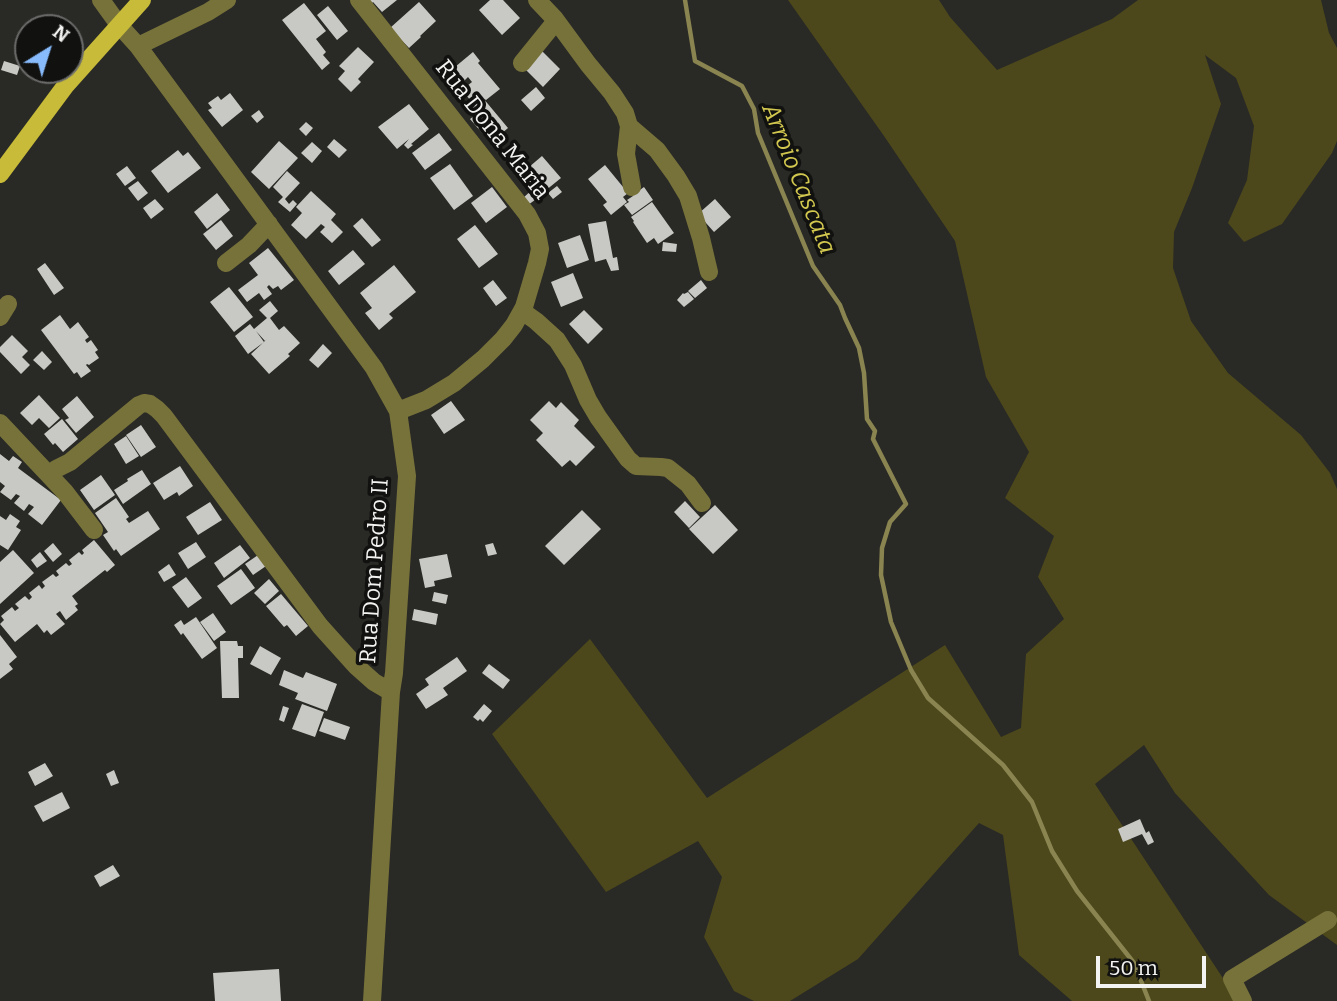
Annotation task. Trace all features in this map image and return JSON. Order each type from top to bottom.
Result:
[{"type":"main road","points":[[0,174],[66,85],[142,0]]},
{"type":"street","name":"Rua Dom Pedro II","points":[[101,0],[138,46],[374,368],[398,411],[407,476],[372,1001]]},
{"type":"street","points":[[138,46],[227,0]]},
{"type":"street","name":"Rua Dona Maria","points":[[359,0],[527,214],[537,233],[540,249],[522,311],[503,339],[463,375],[426,400],[398,411]]},
{"type":"street","points":[[537,0],[625,113],[629,126],[626,154],[632,187]]},
{"type":"street","points":[[522,63],[556,21]]},
{"type":"street","points":[[629,126],[657,150],[688,196],[709,272]]},
{"type":"street","points":[[226,263],[249,245],[269,224]]},
{"type":"street","points":[[522,311],[557,340],[573,365],[598,417],[628,459],[636,466],[668,468],[688,484],[702,503]]},
{"type":"street","points":[[50,476],[139,405],[150,404],[164,416],[320,626],[356,666],[374,682],[391,692]]},
{"type":"street","points":[[0,424],[65,492],[94,530]]},
{"type":"street","points":[[1244,1001],[1232,979],[1328,920]]},
{"type":"shaded area","points":[[788,0],[939,0],[950,17],[997,70],[1112,19],[1138,0],[1321,0],[1329,33],[1337,48],[1337,141],[1332,153],[1282,224],[1244,242],[1228,223],[1247,180],[1254,126],[1236,78],[1205,55],[1221,104],[1174,232],[1173,268],[1191,321],[1228,373],[1301,435],[1330,473],[1337,489],[1337,945],[1269,895],[1175,793],[1144,745],[1095,784],[1238,1001],[1072,1001],[1019,955],[1003,835],[979,823],[858,959],[790,1001],[754,1001],[734,991],[704,937],[722,877],[698,841],[606,892],[492,734],[590,639],[707,798],[945,645],[1001,737],[1021,728],[1026,654],[1064,619],[1038,577],[1054,536],[1005,498],[1029,452],[986,377],[955,241]]},
{"type":"building","points":[[369,0],[397,0],[382,12]]},
{"type":"building","points":[[490,0],[503,0],[520,18],[502,35],[479,10]]},
{"type":"building","points":[[419,2],[436,21],[409,48],[390,28]]},
{"type":"building","points":[[304,3],[326,31],[316,39],[330,63],[322,70],[282,20]]},
{"type":"building","points":[[328,6],[348,31],[337,40],[317,15]]},
{"type":"building","points":[[358,47],[374,62],[358,79],[361,82],[351,92],[338,79],[345,71],[339,66]]},
{"type":"building","points":[[542,51],[560,69],[543,87],[524,68]]},
{"type":"building","points":[[473,52],[480,61],[478,63],[500,89],[486,100],[483,98],[508,128],[494,140],[487,131],[483,134],[470,119],[474,116],[469,111],[475,106],[462,90],[472,82],[468,77],[460,85],[449,72]]},
{"type":"building","points":[[4,61],[14,64],[14,74],[1,70]]},
{"type":"building","points":[[536,87],[545,98],[531,111],[521,100]]},
{"type":"building","points":[[230,93],[243,110],[222,127],[208,110],[212,108],[208,103],[218,96],[221,100]]},
{"type":"building","points":[[409,104],[429,129],[408,149],[404,145],[409,139],[397,149],[378,127]]},
{"type":"building","points":[[259,110],[264,117],[257,123],[251,116]]},
{"type":"building","points":[[306,122],[313,128],[306,136],[299,129]]},
{"type":"building","points":[[439,133],[452,150],[425,170],[412,153]]},
{"type":"building","points":[[334,139],[347,150],[339,158],[327,147]]},
{"type":"building","points":[[279,141],[298,158],[269,189],[251,172]]},
{"type":"building","points":[[312,142],[322,151],[312,163],[301,153]]},
{"type":"building","points":[[178,150],[183,156],[188,152],[201,168],[168,193],[151,171]]},
{"type":"building","points":[[542,156],[561,178],[540,195],[522,173]]},
{"type":"building","points":[[450,164],[473,196],[454,210],[430,178]]},
{"type":"building","points":[[605,165],[628,193],[623,197],[627,202],[611,215],[603,205],[607,202],[588,179]]},
{"type":"building","points":[[127,166],[136,178],[125,186],[116,174]]},
{"type":"building","points":[[287,171],[300,183],[285,199],[289,204],[293,200],[297,204],[290,212],[278,202],[283,197],[273,187]]},
{"type":"building","points":[[138,181],[148,193],[138,201],[128,188]]},
{"type":"building","points":[[557,186],[562,192],[553,199],[548,193]]},
{"type":"building","points":[[492,187],[507,207],[486,223],[471,203]]},
{"type":"building","points":[[644,187],[653,200],[632,215],[624,205]]},
{"type":"building","points":[[533,189],[539,197],[528,205],[523,198]]},
{"type":"building","points":[[311,191],[336,214],[331,220],[343,232],[332,243],[320,232],[325,227],[321,224],[306,239],[291,225],[302,213],[296,207]]},
{"type":"building","points":[[217,193],[230,210],[207,229],[194,212]]},
{"type":"building","points":[[155,199],[164,209],[151,219],[143,208]]},
{"type":"building","points":[[715,199],[731,217],[714,232],[698,214]]},
{"type":"building","points":[[652,202],[674,233],[658,244],[654,238],[647,243],[631,217]]},
{"type":"building","points":[[362,218],[381,240],[372,247],[353,226]]},
{"type":"building","points":[[221,220],[233,236],[216,250],[203,234]]},
{"type":"building","points":[[606,221],[613,258],[617,257],[619,270],[611,271],[606,259],[595,262],[588,224]]},
{"type":"building","points":[[475,225],[498,254],[479,268],[457,239]]},
{"type":"building","points":[[580,235],[589,260],[567,268],[558,243]]},
{"type":"building","points":[[663,242],[677,244],[676,252],[662,251]]},
{"type":"building","points":[[268,248],[294,280],[281,290],[278,286],[273,289],[269,285],[267,287],[272,294],[264,300],[259,293],[247,302],[238,290],[258,275],[249,263]]},
{"type":"building","points":[[353,250],[365,264],[339,285],[328,271]]},
{"type":"building","points":[[45,263],[64,288],[54,295],[37,269]]},
{"type":"building","points":[[394,265],[416,292],[389,314],[393,318],[379,330],[365,313],[372,308],[360,293]]},
{"type":"building","points":[[573,273],[583,298],[561,307],[551,282]]},
{"type":"building","points":[[493,280],[507,298],[496,306],[483,288]]},
{"type":"building","points":[[701,280],[707,288],[695,298],[688,291]]},
{"type":"building","points":[[229,287],[253,317],[234,332],[210,302]]},
{"type":"building","points":[[688,292],[694,299],[684,307],[677,300],[683,293]]},
{"type":"building","points":[[270,301],[278,311],[270,318],[279,330],[284,326],[300,343],[288,354],[290,356],[269,374],[251,354],[263,343],[248,354],[235,336],[250,324],[254,329],[267,318],[259,310]]},
{"type":"building","points":[[584,310],[603,329],[588,344],[569,324]]},
{"type":"building","points":[[60,315],[70,329],[78,322],[89,337],[85,340],[87,343],[91,340],[98,350],[95,352],[99,358],[86,365],[91,371],[81,378],[77,372],[74,374],[41,330]]},
{"type":"building","points":[[12,335],[28,351],[22,357],[30,365],[21,374],[0,352],[0,347]]},
{"type":"building","points":[[323,344],[332,353],[318,368],[309,360]]},
{"type":"building","points":[[42,351],[52,362],[44,370],[33,360]]},
{"type":"building","points":[[39,395],[60,418],[49,428],[39,418],[32,425],[20,413]]},
{"type":"building","points":[[77,396],[94,417],[76,433],[65,420],[69,418],[62,409]]},
{"type":"building","points":[[451,401],[465,420],[444,434],[431,415]]},
{"type":"building","points":[[549,401],[556,408],[561,402],[579,420],[574,426],[595,447],[576,466],[570,460],[562,467],[536,440],[543,433],[530,420]]},
{"type":"building","points":[[62,419],[78,439],[63,452],[44,434]]},
{"type":"building","points":[[141,425],[156,447],[141,457],[126,435]]},
{"type":"building","points":[[126,436],[139,456],[126,464],[114,444]]},
{"type":"building","points":[[0,454],[9,461],[13,456],[22,462],[18,468],[61,500],[42,525],[28,514],[34,507],[29,504],[24,511],[14,503],[20,496],[16,494],[11,500],[0,492],[5,486],[0,482]]},
{"type":"building","points":[[180,466],[193,486],[179,496],[177,492],[164,500],[153,483]]},
{"type":"building","points":[[142,470],[151,484],[123,504],[114,490]]},
{"type":"building","points":[[101,475],[115,495],[94,510],[80,490]]},
{"type":"building","points":[[116,498],[129,517],[126,519],[129,523],[148,511],[160,529],[121,556],[103,535],[108,532],[95,513]]},
{"type":"building","points":[[685,501],[700,517],[689,528],[674,512]]},
{"type":"building","points":[[210,502],[222,520],[198,535],[186,517]]},
{"type":"building","points":[[715,505],[738,530],[713,554],[689,529]]},
{"type":"building","points":[[582,510],[601,529],[564,565],[545,546]]},
{"type":"building","points":[[10,514],[20,521],[16,527],[21,530],[8,550],[0,545],[0,516],[6,520]]},
{"type":"building","points":[[94,540],[115,565],[72,596],[78,604],[75,606],[78,610],[66,620],[60,611],[56,614],[65,624],[51,635],[47,630],[44,633],[37,624],[15,642],[0,624],[4,620],[1,616],[12,607],[15,611],[19,608],[15,604],[25,596],[29,600],[32,597],[29,593],[39,585],[42,589],[45,586],[42,582],[53,574],[56,577],[59,575],[56,571],[66,563],[69,566],[72,564],[69,560],[79,552],[82,555],[82,550]]},
{"type":"building","points":[[196,542],[206,557],[188,569],[178,553]]},
{"type":"building","points":[[53,543],[62,554],[53,562],[44,551]]},
{"type":"building","points":[[493,543],[497,554],[488,556],[485,545]]},
{"type":"building","points":[[240,545],[250,558],[224,578],[214,563]]},
{"type":"building","points":[[13,550],[34,573],[0,604],[0,562]]},
{"type":"building","points":[[40,552],[47,561],[37,568],[31,560]]},
{"type":"building","points":[[261,553],[269,564],[253,575],[245,564]]},
{"type":"building","points":[[447,554],[452,577],[434,581],[435,586],[425,588],[419,559]]},
{"type":"building","points":[[169,564],[176,575],[164,582],[158,572]]},
{"type":"building","points":[[241,569],[255,588],[231,605],[217,586]]},
{"type":"building","points":[[186,577],[202,598],[188,608],[172,587]]},
{"type":"building","points":[[269,579],[279,591],[265,604],[254,593]]},
{"type":"building","points":[[434,592],[448,595],[446,604],[432,601]]},
{"type":"building","points":[[281,594],[308,626],[296,636],[287,625],[284,627],[266,606]]},
{"type":"building","points":[[414,609],[438,614],[436,625],[412,620]]},
{"type":"building","points":[[213,613],[226,632],[214,641],[200,622]]},
{"type":"building","points":[[196,617],[217,648],[202,659],[174,625],[181,620],[184,625]]},
{"type":"building","points":[[0,635],[17,657],[9,664],[13,669],[0,679]]},
{"type":"building","points":[[220,641],[237,641],[238,646],[243,646],[243,658],[238,658],[239,698],[222,698]]},
{"type":"building","points":[[260,646],[281,658],[271,675],[250,664]]},
{"type":"building","points":[[457,657],[467,671],[443,688],[448,695],[426,709],[416,694],[429,685],[425,679]]},
{"type":"building","points":[[489,664],[510,680],[503,689],[482,673]]},
{"type":"building","points":[[284,670],[303,678],[306,672],[337,684],[327,711],[295,699],[298,693],[279,685]]},
{"type":"building","points":[[302,704],[324,712],[315,737],[292,729]]},
{"type":"building","points":[[484,704],[492,711],[483,722],[480,719],[478,721],[473,717]]},
{"type":"building","points":[[283,706],[289,708],[284,722],[279,720]]},
{"type":"building","points":[[324,718],[350,727],[345,740],[319,731]]},
{"type":"building","points":[[45,763],[53,776],[35,786],[28,772]]},
{"type":"building","points":[[114,770],[119,783],[111,786],[106,774]]},
{"type":"building","points":[[62,792],[70,808],[43,822],[34,806]]},
{"type":"building","points":[[1140,819],[1146,833],[1149,831],[1154,842],[1148,845],[1142,834],[1123,842],[1118,829]]},
{"type":"building","points":[[113,865],[120,876],[100,887],[94,876]]},
{"type":"building","points":[[279,969],[281,1001],[215,1001],[213,973]]},
{"type":"waterway","name":"Arroio Cascata","points":[[685,0],[695,61],[742,86],[754,109],[758,133],[813,266],[840,305],[859,348],[864,373],[867,419],[875,431],[873,439],[906,504],[890,522],[882,548],[881,575],[891,622],[911,670],[928,698],[1003,765],[1032,802],[1052,851],[1077,891],[1134,963],[1149,1001]]}]
